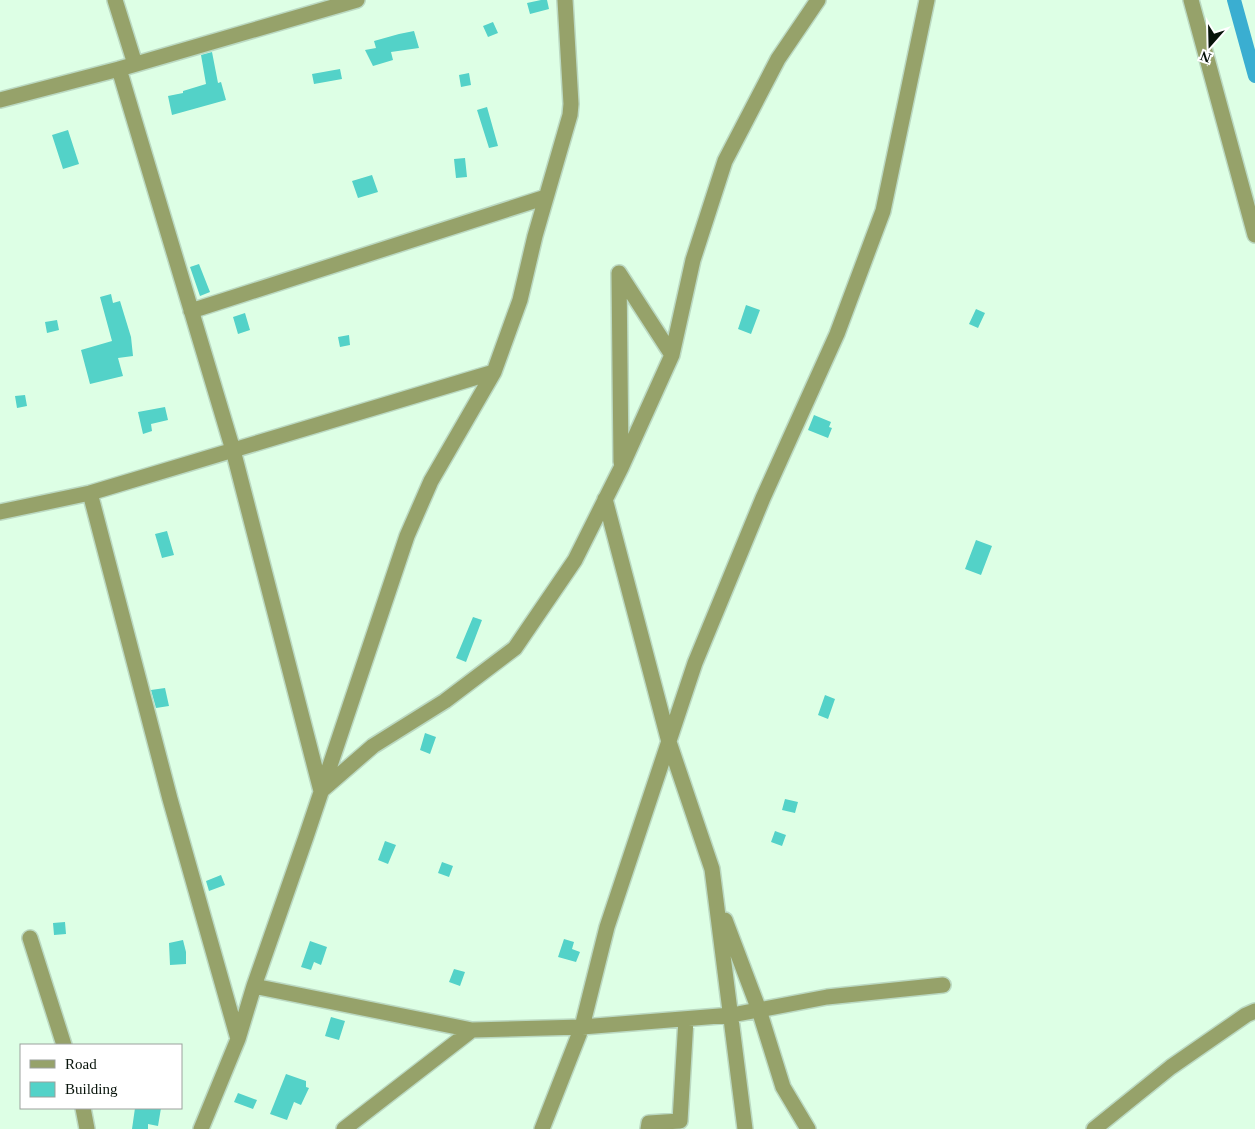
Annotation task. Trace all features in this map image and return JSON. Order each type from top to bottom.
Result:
[{"type":"street","points":[[115,0],[135,64]]},
{"type":"street","points":[[0,100],[118,69],[357,0]]},
{"type":"street","points":[[201,1129],[238,1039],[254,986],[407,536],[431,480],[494,372],[520,300],[570,110],[565,0]]},
{"type":"street","points":[[321,791],[373,746],[445,701],[515,648],[574,560],[621,468],[672,355],[693,260],[725,161],[778,59],[818,0]]},
{"type":"street","points":[[542,1129],[582,1027],[607,928],[694,663],[763,498],[837,334],[883,211],[927,0]]},
{"type":"street","points":[[1192,0],[1255,235]]},
{"type":"street","points":[[118,69],[233,450],[321,791]]},
{"type":"street","points":[[191,311],[546,197]]},
{"type":"street","points":[[621,468],[618,273],[672,355]]},
{"type":"street","points":[[0,512],[90,492],[494,372]]},
{"type":"street","points":[[90,492],[170,799],[238,1039]]},
{"type":"street","points":[[605,499],[669,742],[712,869],[745,1129]]},
{"type":"street","points":[[716,895],[759,1010],[784,1087],[808,1129]]},
{"type":"street","points":[[30,938],[64,1044]]},
{"type":"street","points":[[254,986],[472,1030],[582,1027],[732,1015],[827,997],[943,984]]},
{"type":"street","points":[[1094,1129],[1172,1067],[1255,1011]]},
{"type":"street","points":[[648,1129],[649,1123],[680,1121],[686,1019]]},
{"type":"street","points":[[344,1129],[472,1030]]},
{"type":"street","points":[[83,1109],[87,1129]]},
{"type":"building","points":[[547,0],[549,9],[530,14],[527,3]]},
{"type":"building","points":[[493,22],[498,33],[488,37],[483,26]]},
{"type":"building","points":[[414,31],[419,48],[391,52],[393,60],[373,66],[365,50],[376,48],[374,41]]},
{"type":"building","points":[[212,52],[218,83],[221,82],[226,100],[172,115],[168,96],[183,93],[183,91],[206,84],[201,55]]},
{"type":"building","points":[[340,69],[342,79],[314,84],[312,74]]},
{"type":"building","points":[[469,73],[471,85],[461,87],[459,75]]},
{"type":"building","points":[[487,107],[498,146],[489,148],[477,110]]},
{"type":"building","points":[[68,130],[79,164],[63,169],[52,135]]},
{"type":"building","points":[[465,158],[467,177],[456,178],[454,159]]},
{"type":"building","points":[[372,175],[378,192],[358,198],[352,181]]},
{"type":"building","points":[[199,264],[210,292],[200,296],[190,267]]},
{"type":"building","points":[[111,294],[113,303],[120,301],[131,337],[133,356],[118,358],[123,376],[90,384],[81,350],[112,341],[100,297]]},
{"type":"building","points":[[746,305],[760,310],[751,334],[738,329]]},
{"type":"building","points":[[976,309],[985,313],[978,328],[969,324]]},
{"type":"building","points":[[245,313],[250,330],[238,334],[233,317]]},
{"type":"building","points":[[57,320],[59,330],[47,333],[45,322]]},
{"type":"building","points":[[349,335],[350,345],[340,347],[338,337]]},
{"type":"building","points":[[25,395],[27,406],[17,408],[15,396]]},
{"type":"building","points":[[165,407],[168,420],[151,424],[152,431],[143,434],[138,412]]},
{"type":"building","points":[[814,415],[831,422],[829,427],[832,428],[828,438],[808,430]]},
{"type":"building","points":[[167,531],[174,555],[162,558],[155,534]]},
{"type":"building","points":[[976,540],[992,546],[981,575],[965,569]]},
{"type":"building","points":[[473,617],[482,620],[466,662],[456,658]]},
{"type":"building","points":[[165,688],[169,706],[156,708],[151,690]]},
{"type":"building","points":[[825,695],[835,699],[828,719],[818,715]]},
{"type":"building","points":[[425,733],[436,737],[430,754],[420,750]]},
{"type":"building","points":[[785,799],[798,802],[795,813],[782,810]]},
{"type":"building","points":[[775,831],[786,835],[782,846],[771,842]]},
{"type":"building","points":[[385,841],[396,845],[388,864],[378,860]]},
{"type":"building","points":[[442,862],[453,866],[449,877],[438,873]]},
{"type":"building","points":[[221,875],[225,885],[209,891],[206,881]]},
{"type":"building","points":[[65,922],[66,934],[54,935],[53,923]]},
{"type":"building","points":[[564,939],[574,942],[572,949],[580,952],[576,962],[558,957]]},
{"type":"building","points":[[183,940],[186,964],[170,965],[169,943]]},
{"type":"building","points":[[310,941],[327,947],[321,965],[314,962],[311,970],[301,967]]},
{"type":"building","points":[[454,969],[465,972],[460,986],[449,982]]},
{"type":"building","points":[[331,1017],[345,1021],[339,1040],[325,1036]]},
{"type":"building","points":[[286,1074],[306,1081],[306,1087],[309,1088],[301,1105],[294,1102],[287,1120],[270,1114]]},
{"type":"building","points":[[238,1093],[257,1100],[253,1109],[234,1102]]},
{"type":"building","points":[[135,1109],[161,1109],[158,1126],[148,1124],[148,1129],[132,1129]]},
{"type":"waterway","points":[[1234,0],[1255,76]]}]
